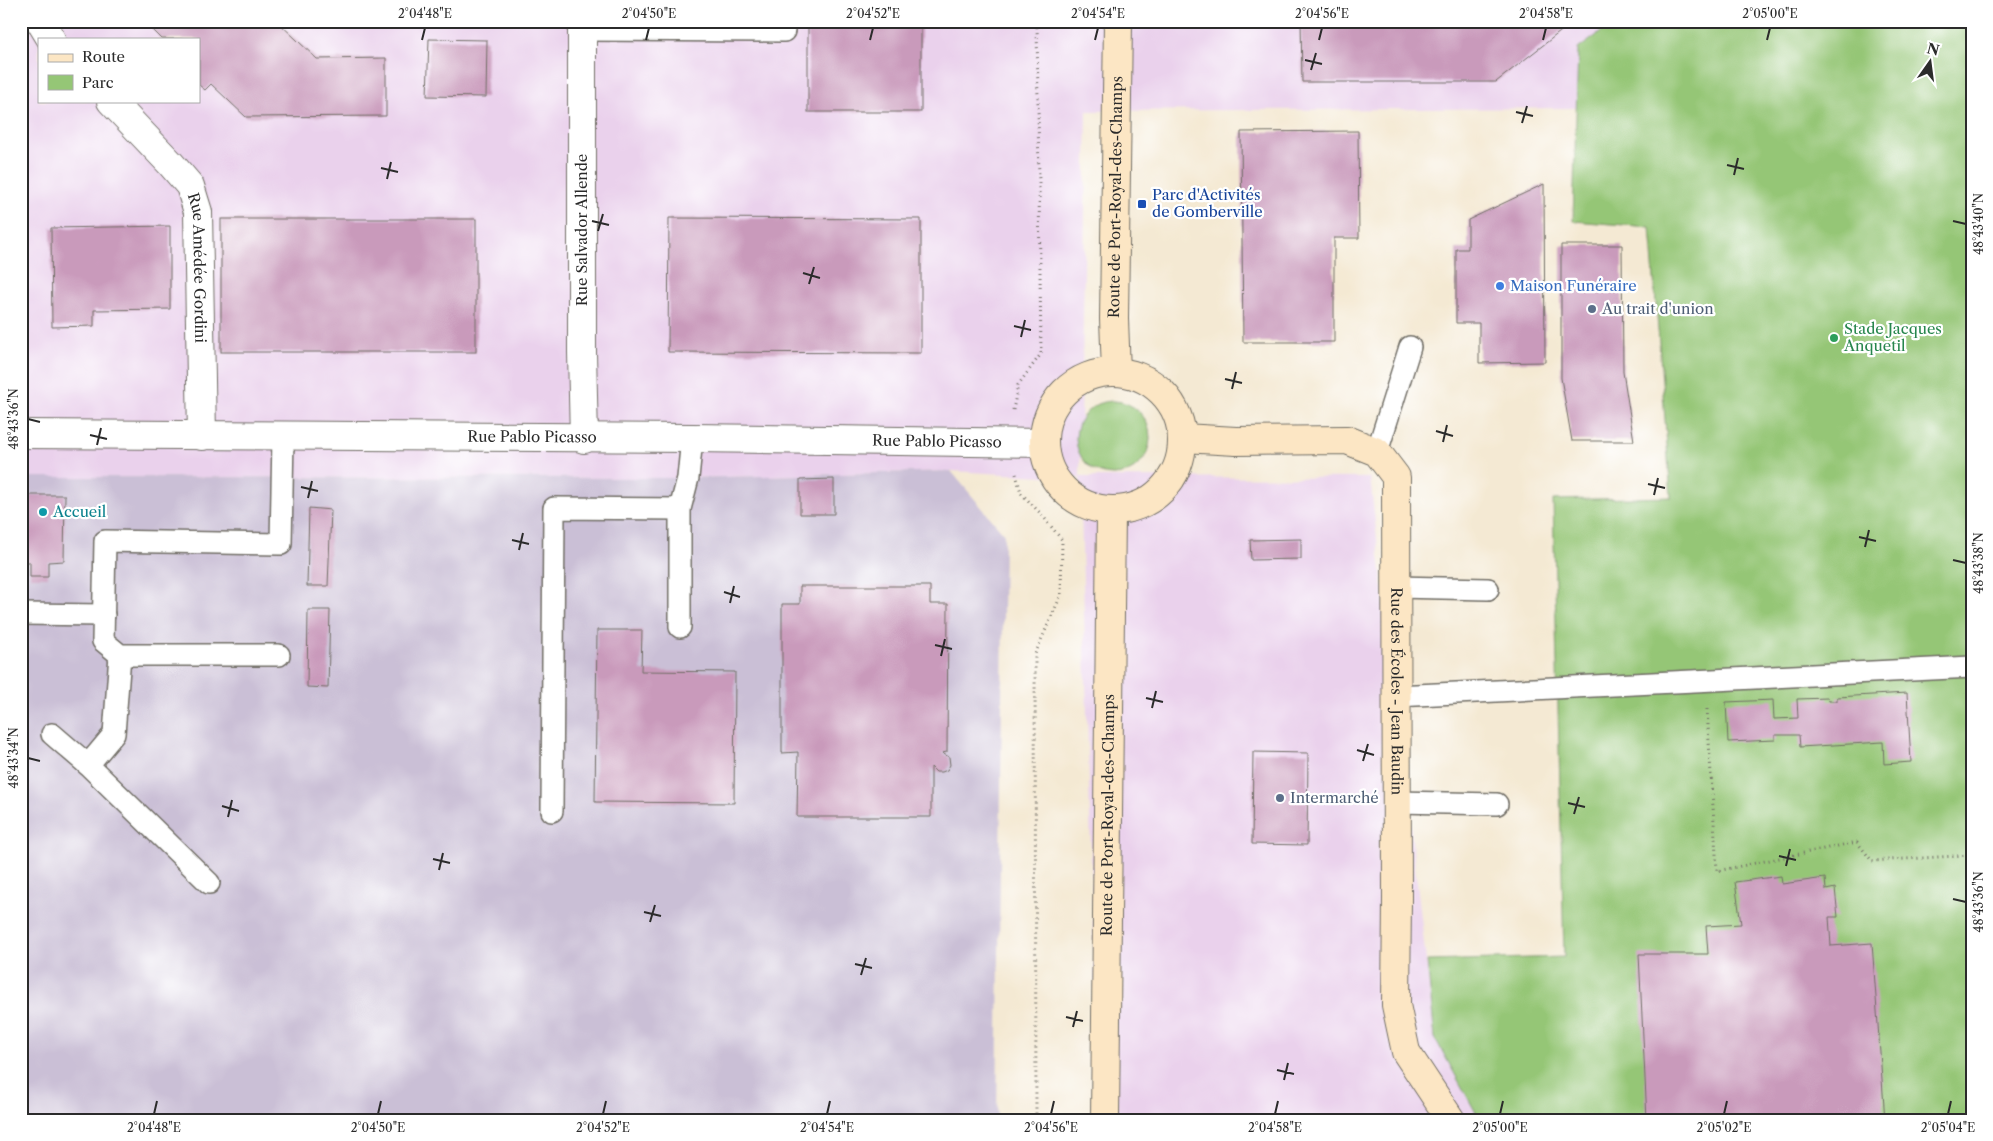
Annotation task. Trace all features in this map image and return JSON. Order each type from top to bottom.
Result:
[{"type":"main road","name":"Route de Port-Royal-des-Champs","points":[[1116,372],[1114,319],[1118,21]]},
{"type":"main road","points":[[1116,372],[1133,374],[1149,381],[1162,392],[1173,405],[1180,421],[1183,438],[1178,466],[1163,490],[1148,502],[1130,509],[1110,511],[1090,507],[1072,497],[1057,482],[1047,463],[1044,443],[1046,424],[1053,406],[1064,391],[1080,380],[1097,373],[1116,372]]},
{"type":"main road","name":"Rue des Écoles - Jean Baudin","points":[[1183,438],[1236,441],[1346,440],[1376,452],[1396,477],[1396,1005],[1406,1052],[1451,1120]]},
{"type":"main road","name":"Route de Port-Royal-des-Champs","points":[[1105,1120],[1110,511]]},
{"type":"street","points":[[40,21],[50,38]]},
{"type":"street","name":"Rue Salvador Allende","points":[[582,26],[582,352],[584,438]]},
{"type":"street","name":"Rue Amédée Gordini","points":[[112,102],[190,186],[198,212],[202,436]]},
{"type":"street","name":"Rue Pablo Picasso","points":[[21,434],[692,438],[1044,443]]},
{"type":"lane","points":[[582,26],[784,31]]},
{"type":"lane","points":[[1376,452],[1410,347]]},
{"type":"lane","points":[[279,655],[120,655],[103,641],[105,541],[281,544],[283,437]]},
{"type":"lane","points":[[680,627],[680,509],[688,478],[692,438]]},
{"type":"lane","points":[[552,811],[554,508],[680,509]]},
{"type":"lane","points":[[1396,587],[1488,589]]},
{"type":"lane","points":[[21,614],[104,615]]},
{"type":"lane","points":[[88,765],[114,734],[120,655]]},
{"type":"lane","points":[[1396,696],[1972,667]]},
{"type":"lane","points":[[52,734],[88,765],[209,883]]},
{"type":"lane","points":[[1396,802],[1497,804]]},
{"type":"path","points":[[1036,1120],[1035,654],[1061,595],[1062,540],[1021,493],[1007,442],[1018,384],[1042,354],[1038,21]]},
{"type":"path","points":[[1705,681],[1717,871],[1856,842],[1872,862],[1972,855]]},
{"type":"shaded area","points":[[21,21],[1616,21],[1578,49],[1576,108],[1087,111],[1080,477],[1370,478],[1435,1038],[1480,1120],[1099,1120],[1080,478],[951,471],[688,478],[21,477]]},
{"type":"shaded area","points":[[951,471],[1004,534],[997,1120],[21,1120],[21,477],[688,478]]},
{"type":"green space","points":[[1616,21],[1717,21],[1721,23],[1972,21],[1972,1120],[1480,1120],[1435,1038],[1427,961],[1564,957],[1553,500],[1671,497],[1650,227],[1573,221],[1578,49]]},
{"type":"green space","points":[[1106,401],[1120,401],[1134,407],[1144,417],[1150,431],[1150,445],[1144,459],[1134,469],[1120,475],[1106,475],[1092,469],[1082,459],[1076,445],[1076,431],[1082,417],[1092,407]]},
{"type":"building","points":[[144,21],[277,21],[317,59],[386,58],[386,116],[246,117],[211,84],[205,90],[200,86],[200,38],[161,38]]},
{"type":"building","points":[[808,21],[921,21],[921,112],[808,112]]},
{"type":"building","points":[[1301,21],[1574,21],[1496,82],[1302,82]]},
{"type":"building","points":[[429,39],[487,40],[486,97],[427,96]]},
{"type":"building","points":[[1358,131],[1359,238],[1334,238],[1334,342],[1243,342],[1241,132]]},
{"type":"building","name":"Maison Funéraire","points":[[1544,184],[1545,362],[1479,363],[1479,323],[1456,323],[1456,249],[1468,249],[1468,220]]},
{"type":"building","points":[[669,218],[921,219],[921,353],[668,352]]},
{"type":"building","points":[[221,219],[476,219],[476,352],[221,352]]},
{"type":"building","points":[[170,226],[170,309],[94,310],[94,326],[52,327],[51,228]]},
{"type":"building","name":"Au trait d'union","points":[[1561,245],[1622,245],[1623,372],[1634,441],[1572,441],[1561,378]]},
{"type":"building","points":[[834,479],[834,514],[800,514],[800,480]]},
{"type":"building","name":"Accueil","points":[[21,495],[65,495],[64,561],[48,562],[48,577],[30,577],[30,562],[21,562]]},
{"type":"building","points":[[309,508],[331,510],[328,586],[307,586]]},
{"type":"building","points":[[1301,539],[1301,559],[1251,560],[1250,540]]},
{"type":"building","points":[[800,586],[930,586],[930,604],[948,604],[947,752],[942,753],[949,757],[950,765],[947,770],[942,772],[936,772],[931,767],[931,817],[797,817],[798,752],[782,753],[782,604],[800,604]]},
{"type":"building","points":[[308,610],[330,610],[328,688],[307,687]]},
{"type":"building","points":[[597,630],[642,630],[641,671],[735,672],[734,803],[595,802]]},
{"type":"building","points":[[1907,693],[1911,762],[1884,764],[1883,742],[1800,747],[1799,735],[1775,735],[1775,740],[1728,742],[1726,702],[1773,700],[1774,719],[1798,718],[1797,699],[1828,698],[1829,701],[1837,701],[1837,697]]},
{"type":"building","name":"Intermarché","points":[[1253,752],[1308,753],[1307,845],[1252,844]]},
{"type":"building","points":[[1781,876],[1782,884],[1825,878],[1826,890],[1835,888],[1838,917],[1829,917],[1831,946],[1872,943],[1885,1120],[1647,1120],[1639,954],[1708,954],[1706,926],[1741,924],[1735,882]]},
{"type":"place","name":"Parc d'Activités de Gomberville","points":[[1142,204]]},
{"type":"place","name":"Maison Funéraire","points":[[1500,286]]},
{"type":"place","name":"Au trait d'union","points":[[1592,309]]},
{"type":"place","name":"Stade Jacques Anquetil","points":[[1834,338]]},
{"type":"place","name":"Accueil","points":[[43,512]]},
{"type":"place","name":"Intermarché","points":[[1280,798]]}]
